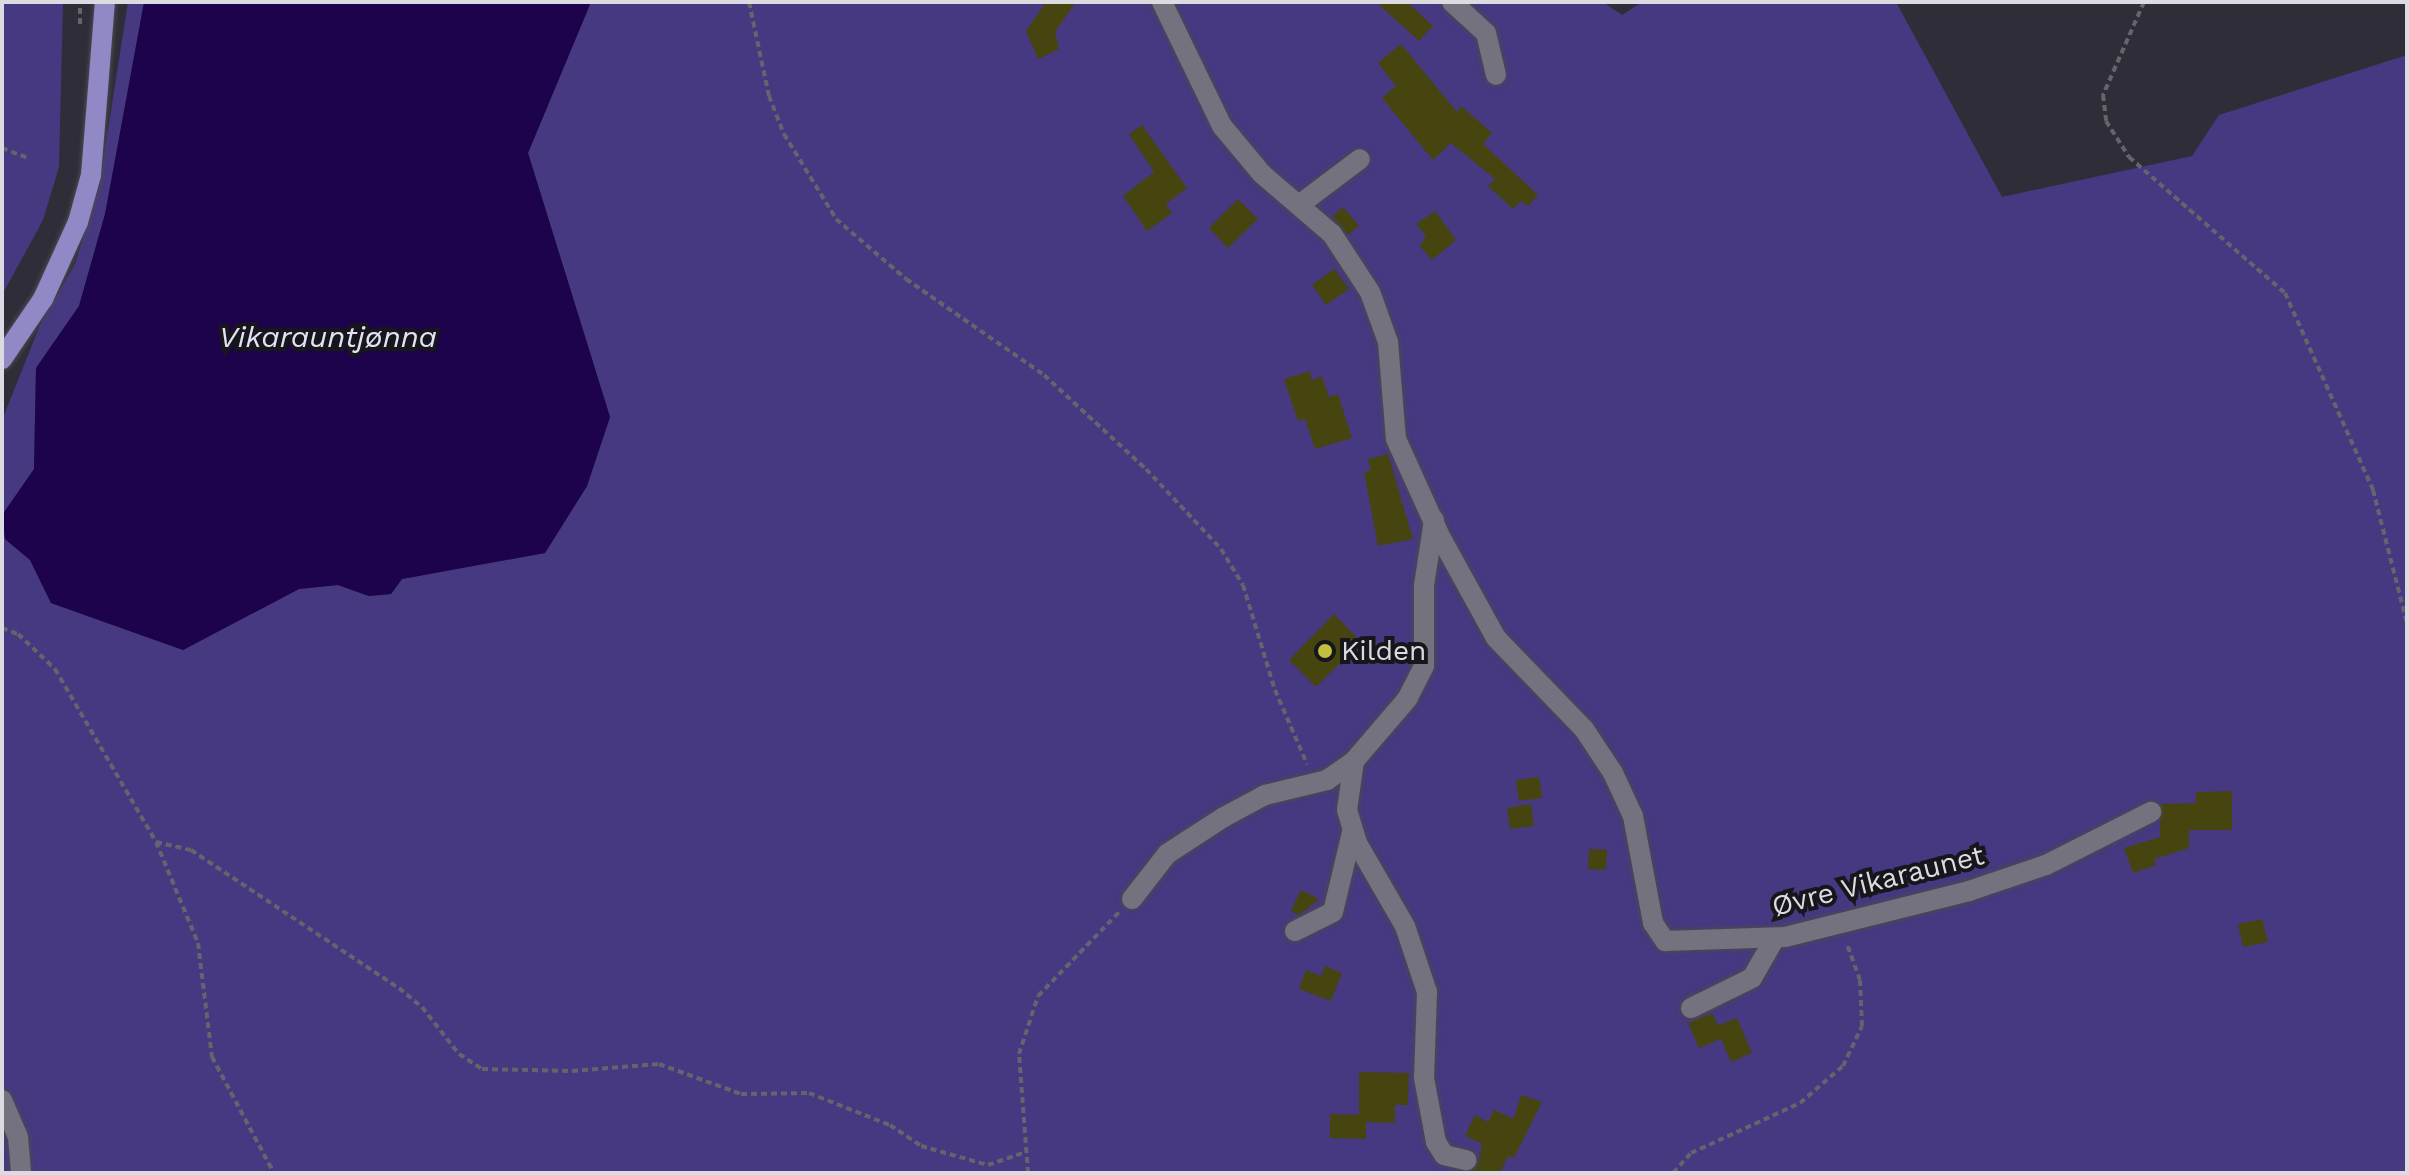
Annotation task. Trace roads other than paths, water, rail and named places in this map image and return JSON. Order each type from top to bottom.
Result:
[{"type":"main road","points":[[2,359],[43,299],[78,222],[91,175],[105,2]]},
{"type":"street","name":"Øvre Vikaraunet","points":[[1162,2],[1222,126],[1262,174],[1332,234],[1370,292],[1388,342],[1396,439],[1434,520],[1496,638],[1584,729],[1613,773],[1633,816],[1653,923],[1665,941],[1775,938],[1969,891],[2046,865],[2151,812]]},
{"type":"street","points":[[1452,2],[1486,33],[1496,75]]},
{"type":"street","points":[[1299,205],[1360,159]]},
{"type":"street","points":[[1132,899],[1167,854],[1185,841],[1265,795],[1316,785],[1354,761],[1408,698],[1424,666],[1424,585],[1434,520]]},
{"type":"street","points":[[1295,931],[1333,912],[1352,832],[1347,795],[1354,761]]},
{"type":"street","points":[[1352,832],[1405,926],[1423,977],[1427,1004],[1424,1078],[1436,1142],[1444,1155],[1466,1160]]},
{"type":"street","points":[[1691,1008],[1752,978],[1775,938]]},
{"type":"street","points":[[2,1100],[18,1137],[21,1173]]},
{"type":"water","name":"Vikarauntjønna","points":[[144,2],[591,2],[528,153],[610,417],[587,486],[545,553],[402,579],[391,594],[369,596],[338,585],[299,589],[183,650],[51,603],[30,560],[5,539],[2,515],[34,469],[36,368],[79,306],[105,214]]},
{"type":"place","name":"Kilden","points":[[1325,651]]}]
